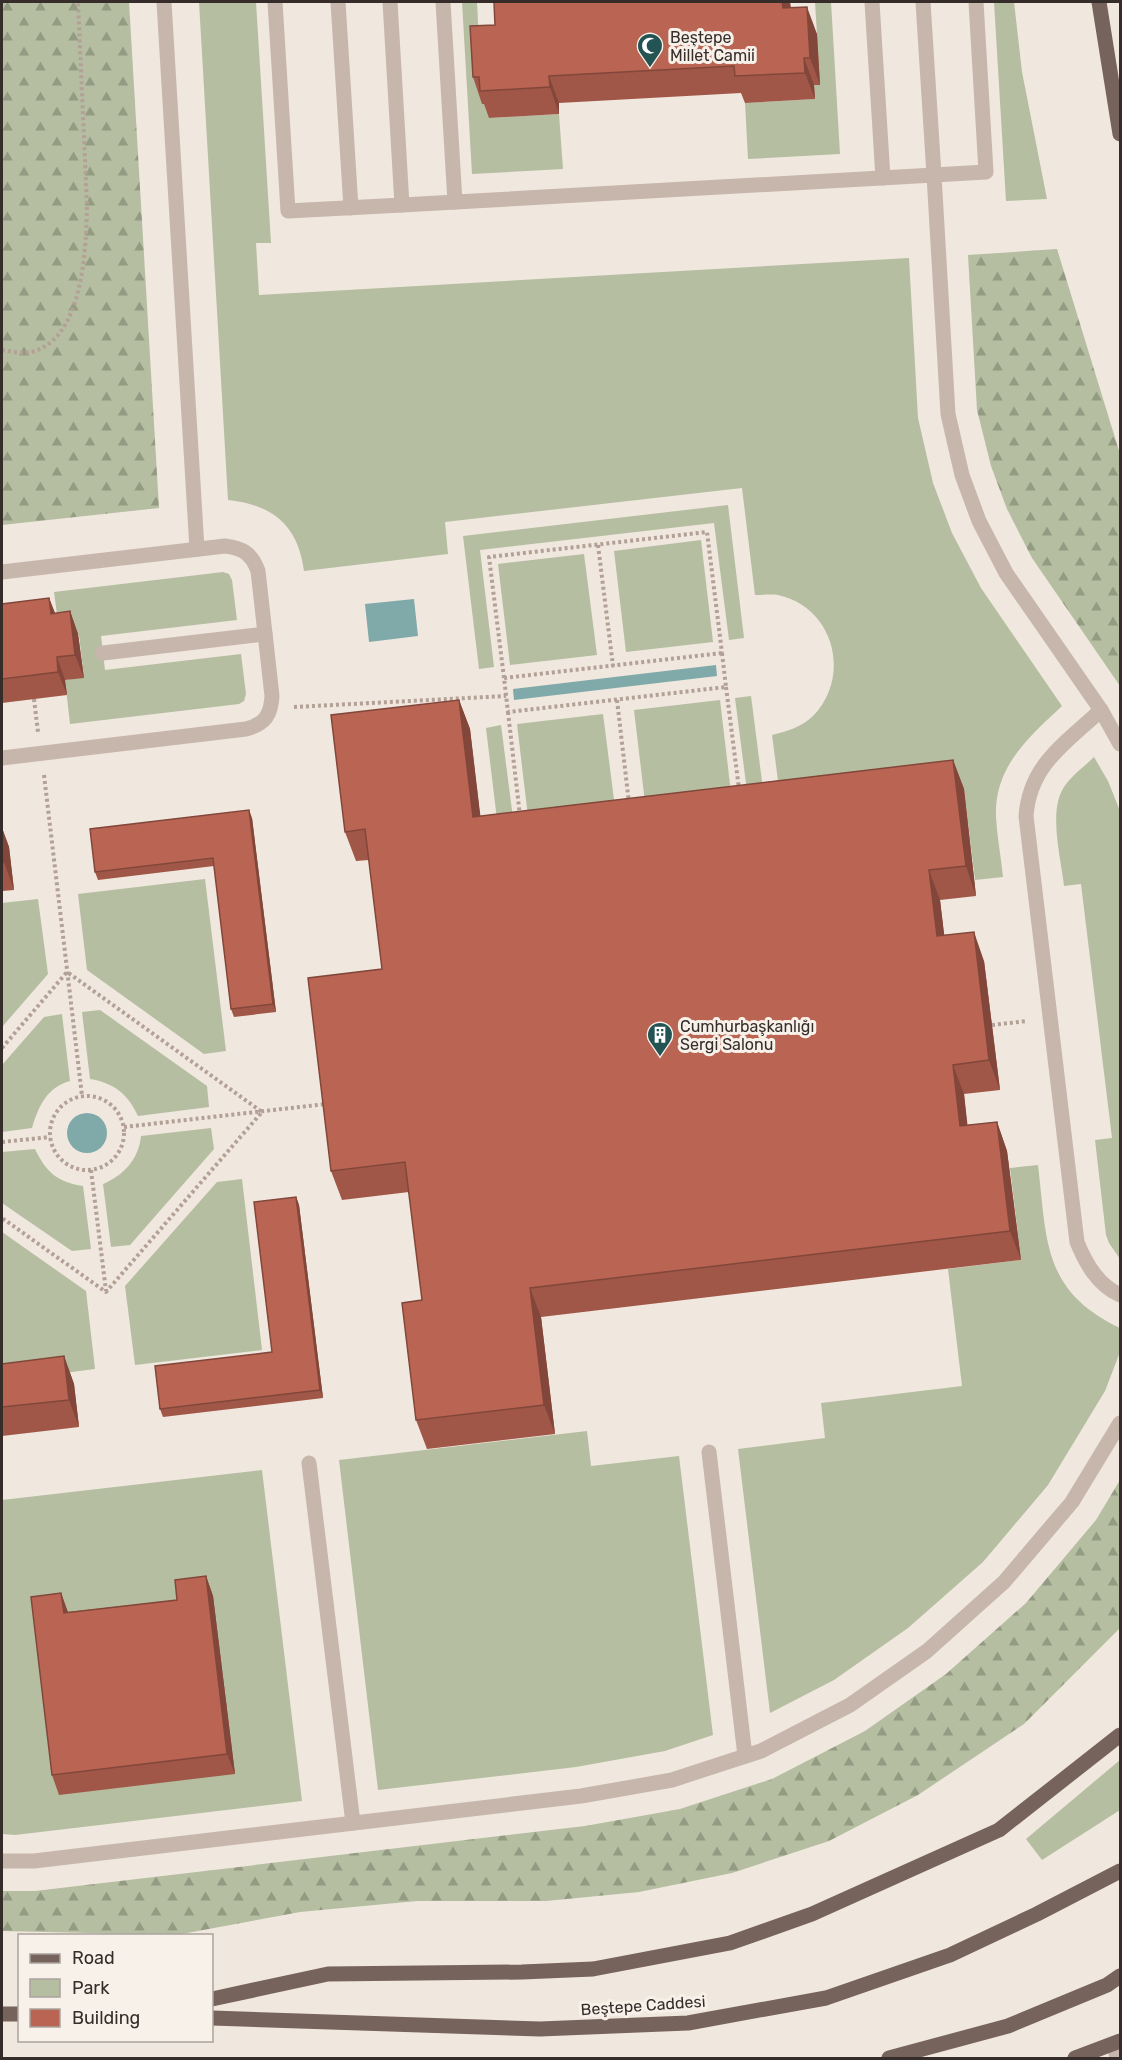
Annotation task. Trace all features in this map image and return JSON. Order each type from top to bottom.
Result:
[{"type":"main road","points":[[1099,2],[1120,134]]},
{"type":"main road","points":[[1102,1751],[1120,1723]]},
{"type":"main road","points":[[213,1999],[328,1974],[593,1969],[730,1943],[812,1914],[999,1830],[1120,1736]]},
{"type":"main road","name":"Beştepe Caddesi","points":[[213,2018],[540,2029],[688,2023],[826,1998],[950,1955],[1037,1914],[1120,1870]]},
{"type":"main road","points":[[889,2058],[1008,2026],[1107,1984],[1120,1976]]},
{"type":"main road","points":[[2,2014],[18,2014]]},
{"type":"main road","points":[[1075,2058],[1117,2048]]},
{"type":"lane","points":[[164,2],[197,549]]},
{"type":"lane","points":[[275,2],[288,211],[986,172],[976,2]]},
{"type":"lane","points":[[338,2],[351,208]]},
{"type":"lane","points":[[390,2],[402,205]]},
{"type":"lane","points":[[443,2],[455,202]]},
{"type":"lane","points":[[872,2],[883,178]]},
{"type":"lane","points":[[923,2],[948,414],[962,475],[979,521],[1006,573],[1101,710],[1120,744]]},
{"type":"lane","points":[[2,572],[225,546],[236,547],[254,559],[258,571],[272,696],[267,719],[258,726],[246,729],[2,758]]},
{"type":"lane","points":[[103,653],[265,634]]},
{"type":"lane","points":[[1101,710],[1039,771],[1031,786],[1026,816],[1077,1242],[1083,1256],[1100,1281],[1120,1295]]},
{"type":"lane","points":[[2,1861],[34,1861],[581,1796],[672,1780],[761,1751],[850,1705],[927,1651],[1004,1582],[1072,1502],[1120,1423]]},
{"type":"lane","points":[[709,1452],[745,1756]]},
{"type":"lane","points":[[309,1463],[353,1823]]},
{"type":"path","points":[[2,350],[24,353],[44,347],[60,334],[74,304],[83,271],[87,205],[78,2]]},
{"type":"path","points":[[521,822],[489,557],[598,544],[707,532],[740,797]]},
{"type":"path","points":[[598,544],[613,666]]},
{"type":"path","points":[[504,678],[722,653]]},
{"type":"path","points":[[508,712],[726,687]]},
{"type":"path","points":[[271,708],[506,696]]},
{"type":"path","points":[[34,699],[82,1096]]},
{"type":"path","points":[[617,700],[630,809]]},
{"type":"path","points":[[2,1048],[67,972]]},
{"type":"path","points":[[67,972],[262,1112]]},
{"type":"path","points":[[992,1025],[1050,1018]]},
{"type":"path","points":[[82,1096],[92,1096],[110,1103],[122,1118],[124,1127],[124,1138],[116,1155],[109,1162],[91,1170],[81,1169],[64,1161],[57,1154],[50,1137],[55,1114],[62,1105],[82,1096]]},
{"type":"path","points":[[124,1127],[330,1104]]},
{"type":"path","points":[[106,1292],[262,1112]]},
{"type":"path","points":[[2,1142],[50,1137]]},
{"type":"path","points":[[91,1170],[106,1292]]},
{"type":"path","points":[[2,1218],[106,1292]]},
{"type":"green space","points":[[2,2],[129,2],[159,508],[2,525]]},
{"type":"green space","points":[[199,2],[256,2],[271,243],[256,243],[259,295],[909,258],[918,418],[933,483],[952,533],[981,588],[1062,706],[1026,742],[1007,768],[1001,783],[996,817],[1003,877],[975,880],[964,790],[782,811],[772,735],[799,726],[813,716],[825,700],[832,682],[834,663],[831,645],[824,628],[813,613],[797,602],[778,595],[755,595],[742,488],[445,522],[448,554],[304,571],[296,541],[281,520],[258,507],[228,500]]},
{"type":"green space","points":[[462,2],[477,2],[482,103],[489,104],[489,118],[559,114],[563,169],[472,174]]},
{"type":"green space","points":[[815,2],[831,2],[840,154],[748,159],[745,103],[815,99],[814,85],[820,84]]},
{"type":"green space","points":[[994,2],[1014,2],[1022,72],[1047,199],[1006,201]]},
{"type":"green space","points":[[1057,249],[1120,454],[1120,686],[1032,558],[1007,509],[991,466],[977,410],[968,255]]},
{"type":"green space","points":[[728,505],[744,638],[729,640],[714,523],[480,550],[494,667],[479,669],[463,536]]},
{"type":"green space","points":[[701,540],[713,642],[626,652],[614,551]]},
{"type":"green space","points":[[584,554],[597,655],[510,665],[498,564]]},
{"type":"green space","points":[[223,572],[229,574],[232,580],[237,620],[101,636],[105,670],[241,654],[246,694],[244,701],[239,704],[70,724],[65,680],[84,677],[79,635],[60,636],[54,592]]},
{"type":"green space","points":[[751,696],[764,797],[748,799],[735,698]]},
{"type":"green space","points":[[720,700],[732,801],[646,811],[634,710]]},
{"type":"green space","points":[[603,714],[616,815],[529,825],[517,724]]},
{"type":"green space","points":[[501,725],[514,826],[498,828],[486,728]]},
{"type":"green space","points":[[1094,757],[1108,781],[1120,811],[1120,1259],[1106,1235],[1095,1140],[1112,1138],[1081,884],[1064,886],[1056,821],[1059,797],[1064,787]]},
{"type":"green space","points":[[205,879],[226,1051],[204,1054],[87,970],[78,894]]},
{"type":"green space","points":[[38,899],[48,974],[2,1027],[2,903]]},
{"type":"green space","points":[[100,1010],[207,1086],[209,1107],[138,1116],[130,1102],[119,1091],[106,1083],[90,1079],[82,1012]]},
{"type":"green space","points":[[62,1014],[70,1081],[49,1093],[37,1113],[32,1128],[2,1132],[2,1065],[44,1017]]},
{"type":"green space","points":[[211,1128],[214,1149],[130,1245],[111,1247],[103,1184],[129,1166],[137,1152],[141,1136]]},
{"type":"green space","points":[[35,1149],[43,1164],[53,1175],[66,1182],[83,1186],[91,1249],[72,1251],[2,1203],[2,1152]]},
{"type":"green space","points":[[1038,1165],[1047,1240],[1062,1280],[1094,1313],[1120,1328],[1120,1352],[1105,1391],[1048,1485],[983,1562],[908,1628],[834,1680],[770,1713],[738,1449],[825,1438],[821,1403],[962,1386],[948,1269],[1021,1260],[1010,1168]]},
{"type":"green space","points":[[242,1179],[262,1350],[135,1365],[125,1286],[217,1182]]},
{"type":"green space","points":[[2,1232],[86,1291],[95,1369],[2,1381]]},
{"type":"green space","points":[[587,1431],[591,1466],[679,1456],[713,1735],[665,1751],[576,1767],[378,1790],[339,1460]]},
{"type":"green space","points":[[262,1470],[302,1801],[15,1835],[2,1834],[2,1500]]},
{"type":"green space","points":[[1120,1480],[1120,1628],[1024,1724],[918,1795],[829,1841],[732,1873],[639,1892],[546,1901],[417,1901],[300,1912],[181,1934],[2,1931],[2,1891],[35,1891],[585,1826],[680,1809],[772,1779],[865,1731],[946,1674],[1026,1603],[1096,1520]]},
{"type":"green space","points":[[1120,1760],[1120,1810],[1042,1860],[1026,1839]]},
{"type":"water","points":[[414,599],[418,636],[369,642],[365,604]]},
{"type":"water","points":[[716,665],[717,676],[514,700],[513,689]]},
{"type":"water","points":[[87,1113],[101,1119],[107,1133],[101,1147],[87,1153],[73,1147],[67,1133],[73,1119]]},
{"type":"building","name":"Beştepe Millet Camii","points":[[494,2],[782,2],[783,8],[807,7],[810,58],[804,58],[805,73],[735,76],[734,66],[549,76],[550,87],[480,91],[479,77],[473,77],[470,26],[495,25]]},
{"type":"building","points":[[49,598],[51,614],[70,611],[75,655],[57,657],[58,672],[2,679],[2,604]]},
{"type":"building","name":"Cumhurbaşkanlığı Sergi Salonu","points":[[459,700],[473,817],[953,760],[966,866],[929,870],[937,936],[974,932],[989,1060],[953,1065],[960,1126],[997,1122],[1010,1231],[530,1288],[544,1405],[416,1420],[402,1303],[422,1300],[405,1162],[331,1171],[308,978],[382,969],[365,829],[345,832],[331,715]]},
{"type":"building","points":[[249,810],[273,1004],[231,1009],[213,858],[95,872],[90,829]]},
{"type":"building","points":[[296,1197],[320,1390],[160,1409],[155,1366],[272,1352],[254,1202]]},
{"type":"building","points":[[64,1356],[69,1400],[2,1407],[2,1364]]},
{"type":"building","points":[[206,1576],[227,1754],[52,1775],[31,1597],[61,1593],[64,1613],[177,1600],[175,1580]]},
{"type":"place","name":"Beştepe Millet Camii","points":[[650,69]]},
{"type":"place","name":"Cumhurbaşkanlığı Sergi Salonu","points":[[660,1058]]}]
